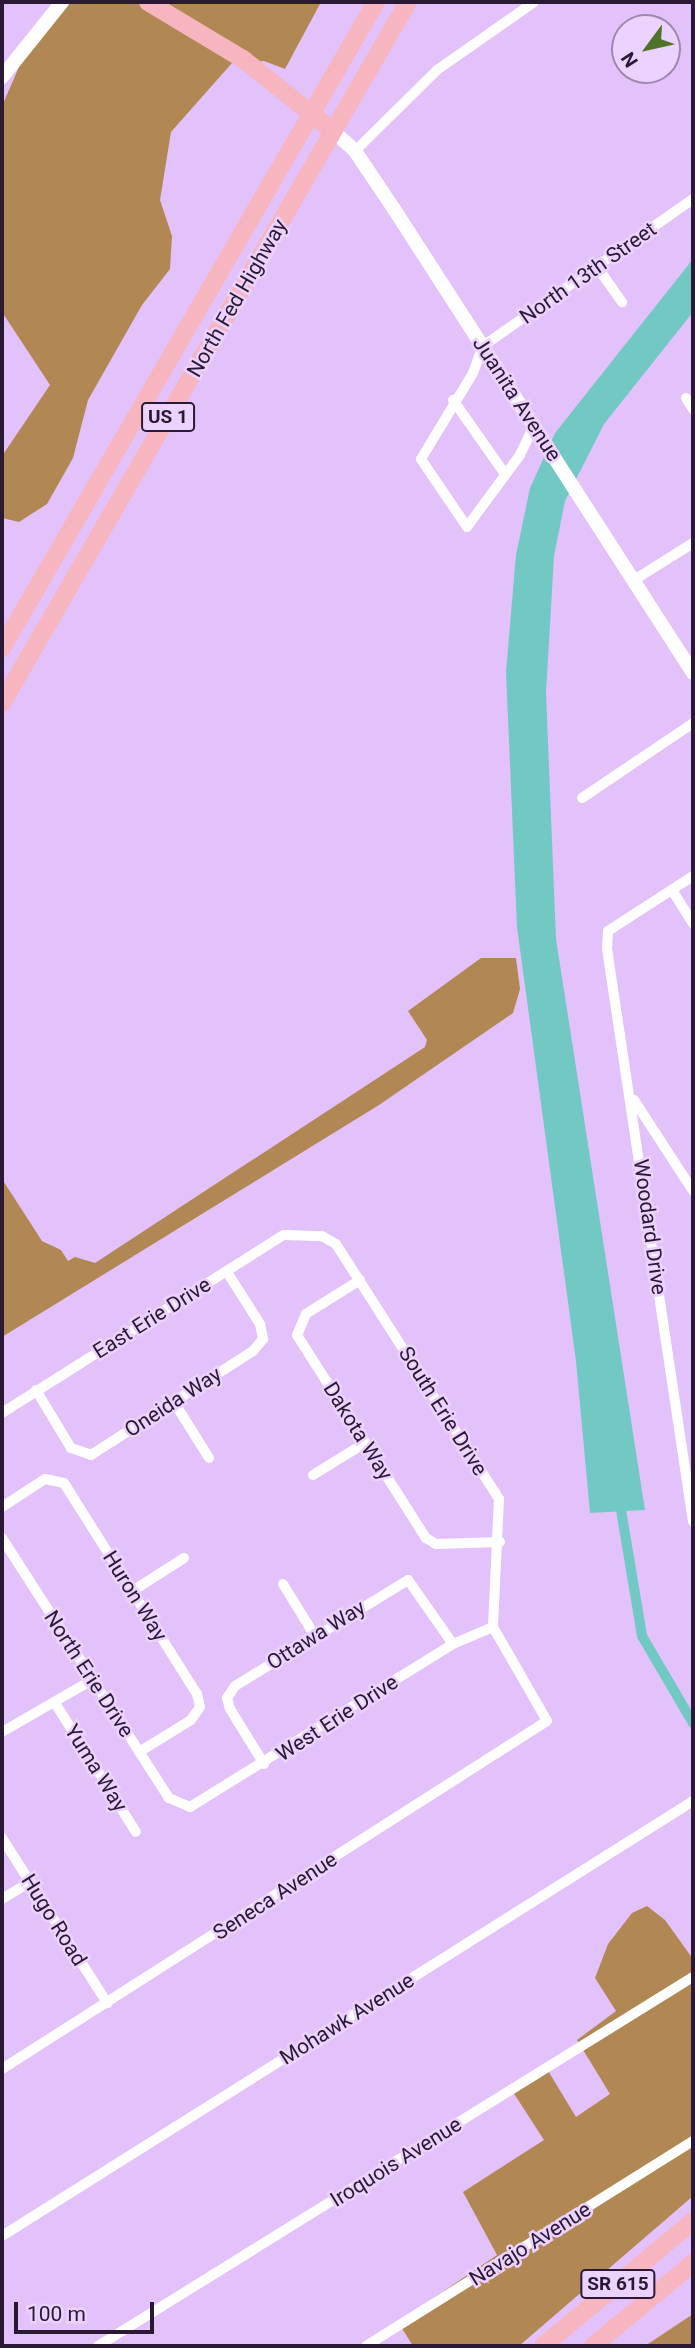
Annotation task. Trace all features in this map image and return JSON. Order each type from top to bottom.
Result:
[{"type":"main road","points":[[148,2],[235,54],[332,131]]},
{"type":"main road","name":"North Fed Highway","points":[[2,648],[376,2]]},
{"type":"main road","name":"North Fed Highway","points":[[2,703],[408,2]]},
{"type":"main road","points":[[38,586],[32,616],[41,637]]},
{"type":"main road","name":"SR 615","points":[[543,2346],[693,2221]]},
{"type":"main road","name":"SR 615","points":[[593,2346],[693,2263]]},
{"type":"street","points":[[2,77],[62,2]]},
{"type":"street","points":[[355,151],[437,70],[534,2]]},
{"type":"street","name":"Juanita Avenue","points":[[332,131],[355,151],[693,673]]},
{"type":"street","name":"North 13th Street","points":[[483,346],[693,199]]},
{"type":"street","points":[[598,268],[622,302]]},
{"type":"street","points":[[483,346],[473,373],[453,400],[421,459],[467,527],[505,474],[534,426]]},
{"type":"street","points":[[686,398],[693,409]]},
{"type":"street","points":[[453,400],[505,474]]},
{"type":"street","points":[[634,580],[693,543]]},
{"type":"street","points":[[582,798],[693,723]]},
{"type":"street","points":[[693,876],[672,890],[693,924]]},
{"type":"street","name":"Woodard Drive","points":[[672,890],[608,931],[693,1522]]},
{"type":"street","points":[[631,1095],[693,1191]]},
{"type":"street","name":"East Erie Drive","points":[[2,1413],[284,1235],[305,1231]]},
{"type":"street","name":"South Erie Drive","points":[[305,1231],[336,1244],[499,1499],[493,1627]]},
{"type":"street","name":"Oneida Way","points":[[36,1390],[71,1448],[80,1454],[91,1455],[253,1351],[262,1339],[260,1324],[227,1272]]},
{"type":"street","name":"Dakota Way","points":[[360,1280],[306,1314],[297,1335],[426,1538],[436,1544],[499,1542]]},
{"type":"street","points":[[174,1402],[209,1458]]},
{"type":"street","points":[[682,1440],[693,1453]]},
{"type":"street","points":[[313,1475],[365,1443]]},
{"type":"street","name":"Huron Way","points":[[2,1507],[45,1479],[64,1483],[200,1707],[191,1720],[139,1752]]},
{"type":"street","name":"North Erie Drive","points":[[2,1538],[169,1798],[180,1804]]},
{"type":"street","points":[[131,1591],[184,1558]]},
{"type":"street","name":"Ottawa Way","points":[[264,1764],[227,1698],[235,1686],[408,1580],[453,1644]]},
{"type":"street","points":[[283,1584],[315,1636]]},
{"type":"street","name":"West Erie Drive","points":[[180,1804],[202,1804],[453,1644],[493,1627]]},
{"type":"street","name":"Seneca Avenue","points":[[2,2069],[547,1721],[493,1627]]},
{"type":"street","points":[[2,1732],[92,1680]]},
{"type":"street","name":"Yuma Way","points":[[55,1703],[136,1832]]},
{"type":"street","name":"Mohawk Avenue","points":[[2,2236],[693,1801]]},
{"type":"street","name":"Hugo Road","points":[[2,1838],[107,2003]]},
{"type":"street","points":[[2,1899],[30,1882]]},
{"type":"street","name":"Iroquois Avenue","points":[[98,2346],[693,1977]]},
{"type":"street","name":"Navajo Avenue","points":[[366,2346],[693,2141]]},
{"type":"shaded area","points":[[58,2],[321,2],[285,69],[264,61],[232,63],[171,132],[160,200],[172,236],[170,269],[142,305],[88,400],[73,458],[47,504],[19,522],[2,518],[2,456],[50,385],[2,312],[2,106],[29,44]]},
{"type":"shaded area","points":[[693,259],[693,312],[604,424],[565,501],[554,556],[546,693],[556,939],[645,1510],[590,1513],[576,1361],[517,927],[506,672],[516,555],[530,488],[555,433]]},
{"type":"shaded area","points":[[481,958],[516,958],[520,989],[513,1013],[379,1105],[2,1337],[2,1179],[42,1241],[61,1250],[68,1261],[75,1257],[95,1263],[425,1047],[427,1040],[408,1011]]},
{"type":"shaded area","points":[[647,1906],[665,1920],[693,1959],[693,2196],[519,2346],[413,2346],[398,2322],[497,2255],[463,2192],[544,2140],[511,2089],[544,2064],[576,2117],[610,2094],[577,2040],[616,2011],[595,1978],[608,1944],[632,1913]]},
{"type":"shaded area","points":[[693,2314],[693,2346],[645,2346]]},
{"type":"waterway","points":[[619,1498],[642,1636],[693,1723]]}]
